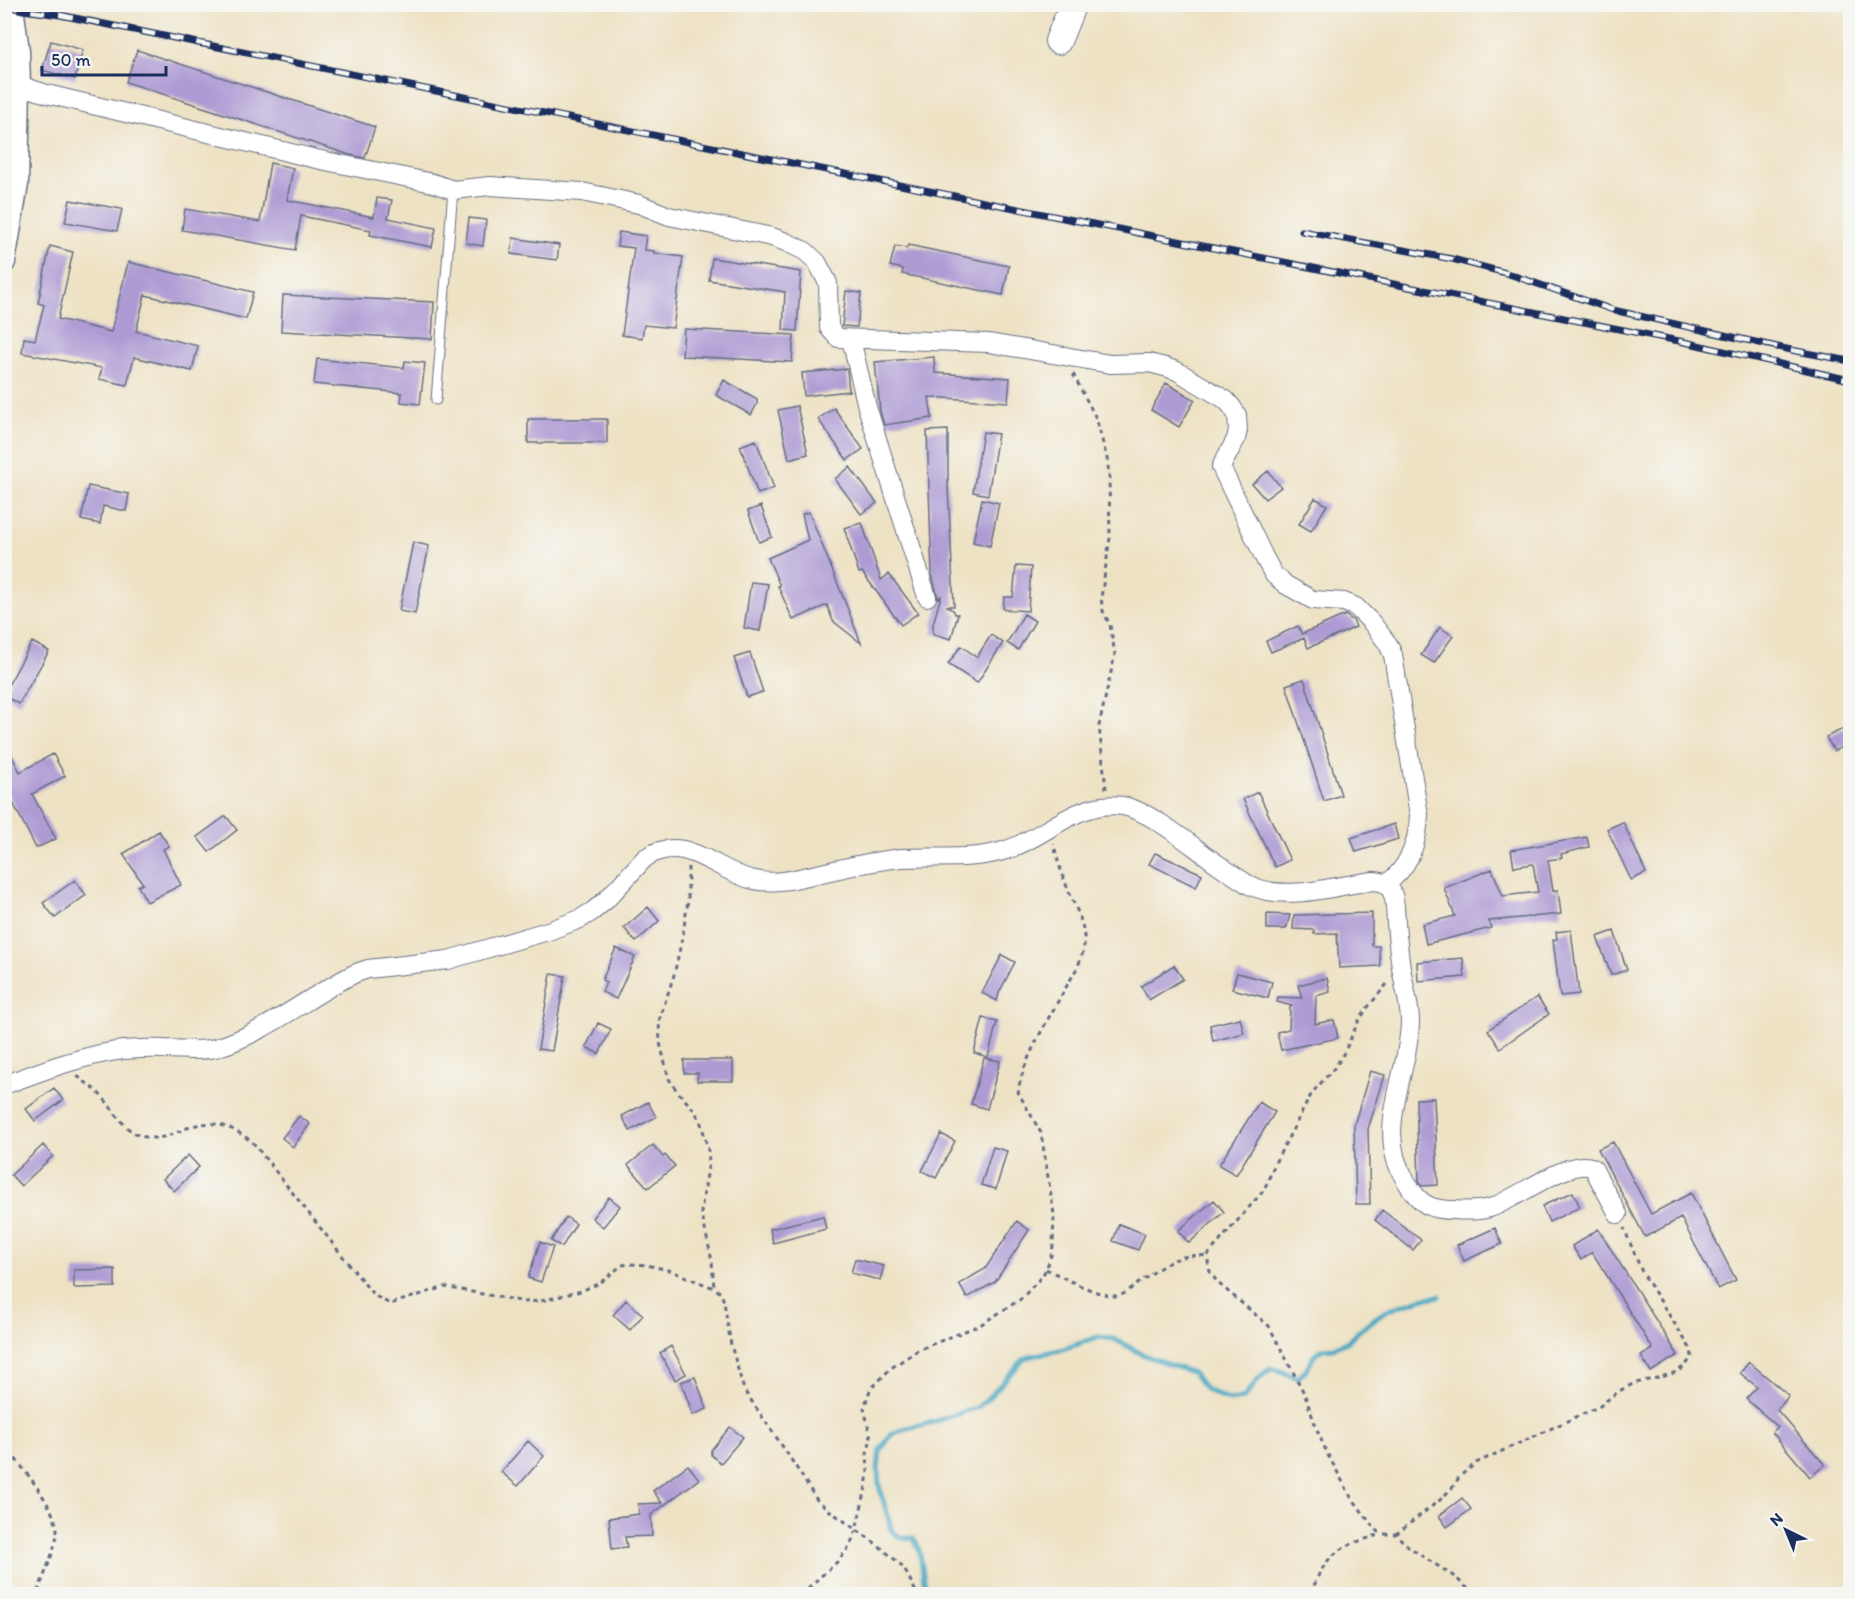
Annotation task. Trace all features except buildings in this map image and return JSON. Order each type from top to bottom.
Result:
[{"type":"main road","points":[[1058,41],[1073,4]]},
{"type":"street","points":[[4,262],[17,184],[19,85],[14,4]]},
{"type":"street","points":[[19,85],[58,97],[316,159],[433,183],[453,190],[490,186],[582,192],[639,204],[669,216],[750,232],[786,242],[805,252],[817,262],[828,283],[829,328],[838,338],[989,343],[1110,364],[1149,363],[1177,371],[1226,400],[1237,415],[1236,439],[1221,467],[1274,574],[1286,585],[1313,600],[1344,602],[1356,607],[1388,644],[1393,655],[1419,815],[1418,831],[1409,858],[1401,871],[1386,884]]},
{"type":"street","points":[[850,339],[867,406],[927,597]]},
{"type":"street","points":[[4,1085],[59,1066],[123,1050],[163,1048],[198,1051],[215,1048],[268,1024],[356,972],[448,960],[551,930],[580,919],[593,911],[638,865],[653,853],[664,849],[689,850],[753,880],[778,881],[887,860],[1004,851],[1073,815],[1111,805],[1132,809],[1160,824],[1260,891],[1316,890],[1374,881],[1386,884],[1391,889],[1410,1023],[1394,1110],[1392,1145],[1402,1176],[1416,1196],[1427,1205],[1439,1209],[1488,1208],[1564,1170],[1588,1165],[1593,1168],[1618,1214]]},
{"type":"lane","points":[[436,400],[453,190]]},
{"type":"path","points":[[1056,354],[1072,373],[1096,418],[1105,449],[1109,476],[1110,538],[1101,598],[1103,611],[1110,626],[1115,654],[1099,726],[1107,797],[1111,805]]},
{"type":"path","points":[[801,1594],[838,1561],[850,1546],[856,1530],[866,1492],[868,1474],[867,1453],[871,1438],[864,1408],[870,1390],[891,1368],[918,1350],[980,1325],[1021,1299],[1042,1275],[1050,1260],[1054,1214],[1041,1133],[1018,1092],[1039,1037],[1078,969],[1083,955],[1084,937],[1081,922],[1056,856],[1050,827]]},
{"type":"path","points":[[689,850],[688,901],[674,975],[659,1021],[660,1042],[669,1078],[695,1111],[708,1149],[709,1162],[701,1211],[712,1261],[714,1288]]},
{"type":"path","points":[[1207,1256],[1264,1190],[1276,1161],[1312,1094],[1336,1066],[1368,1007],[1401,971]]},
{"type":"path","points":[[59,1066],[97,1091],[134,1133],[158,1138],[171,1136],[191,1126],[214,1123],[236,1130],[247,1137],[371,1292],[377,1298],[390,1304],[445,1287],[525,1302],[541,1301],[581,1291],[600,1283],[622,1265],[631,1264],[669,1270],[714,1288],[721,1293],[724,1302],[728,1332],[744,1390],[817,1500],[900,1564],[908,1574],[917,1594]]},
{"type":"path","points":[[1311,1594],[1324,1564],[1333,1553],[1364,1539],[1382,1534],[1396,1534],[1440,1500],[1476,1463],[1600,1406],[1631,1385],[1671,1375],[1689,1363],[1692,1355],[1690,1348],[1642,1272],[1618,1214]]},
{"type":"path","points":[[1046,1269],[1094,1290],[1117,1296],[1127,1292],[1173,1260],[1193,1254],[1207,1256]]},
{"type":"path","points":[[1207,1256],[1210,1272],[1218,1283],[1269,1326],[1305,1392],[1328,1455],[1350,1495],[1374,1528],[1382,1534]]},
{"type":"path","points":[[4,1445],[28,1473],[56,1521],[57,1533],[37,1594]]},
{"type":"path","points":[[1396,1534],[1402,1541],[1457,1578],[1475,1594]]},
{"type":"waterway","points":[[928,1594],[919,1549],[913,1538],[901,1538],[892,1531],[879,1485],[880,1451],[891,1435],[903,1429],[978,1407],[1023,1360],[1098,1337],[1114,1339],[1144,1355],[1193,1373],[1206,1390],[1229,1400],[1244,1398],[1260,1377],[1270,1369],[1298,1378],[1307,1369],[1315,1354],[1323,1349],[1333,1348],[1347,1342],[1385,1311],[1420,1299],[1440,1296]]},
{"type":"railway","points":[[4,5],[1689,343],[1850,380]]},
{"type":"railway","points":[[1302,231],[1452,259],[1506,273],[1613,310],[1850,361]]}]
